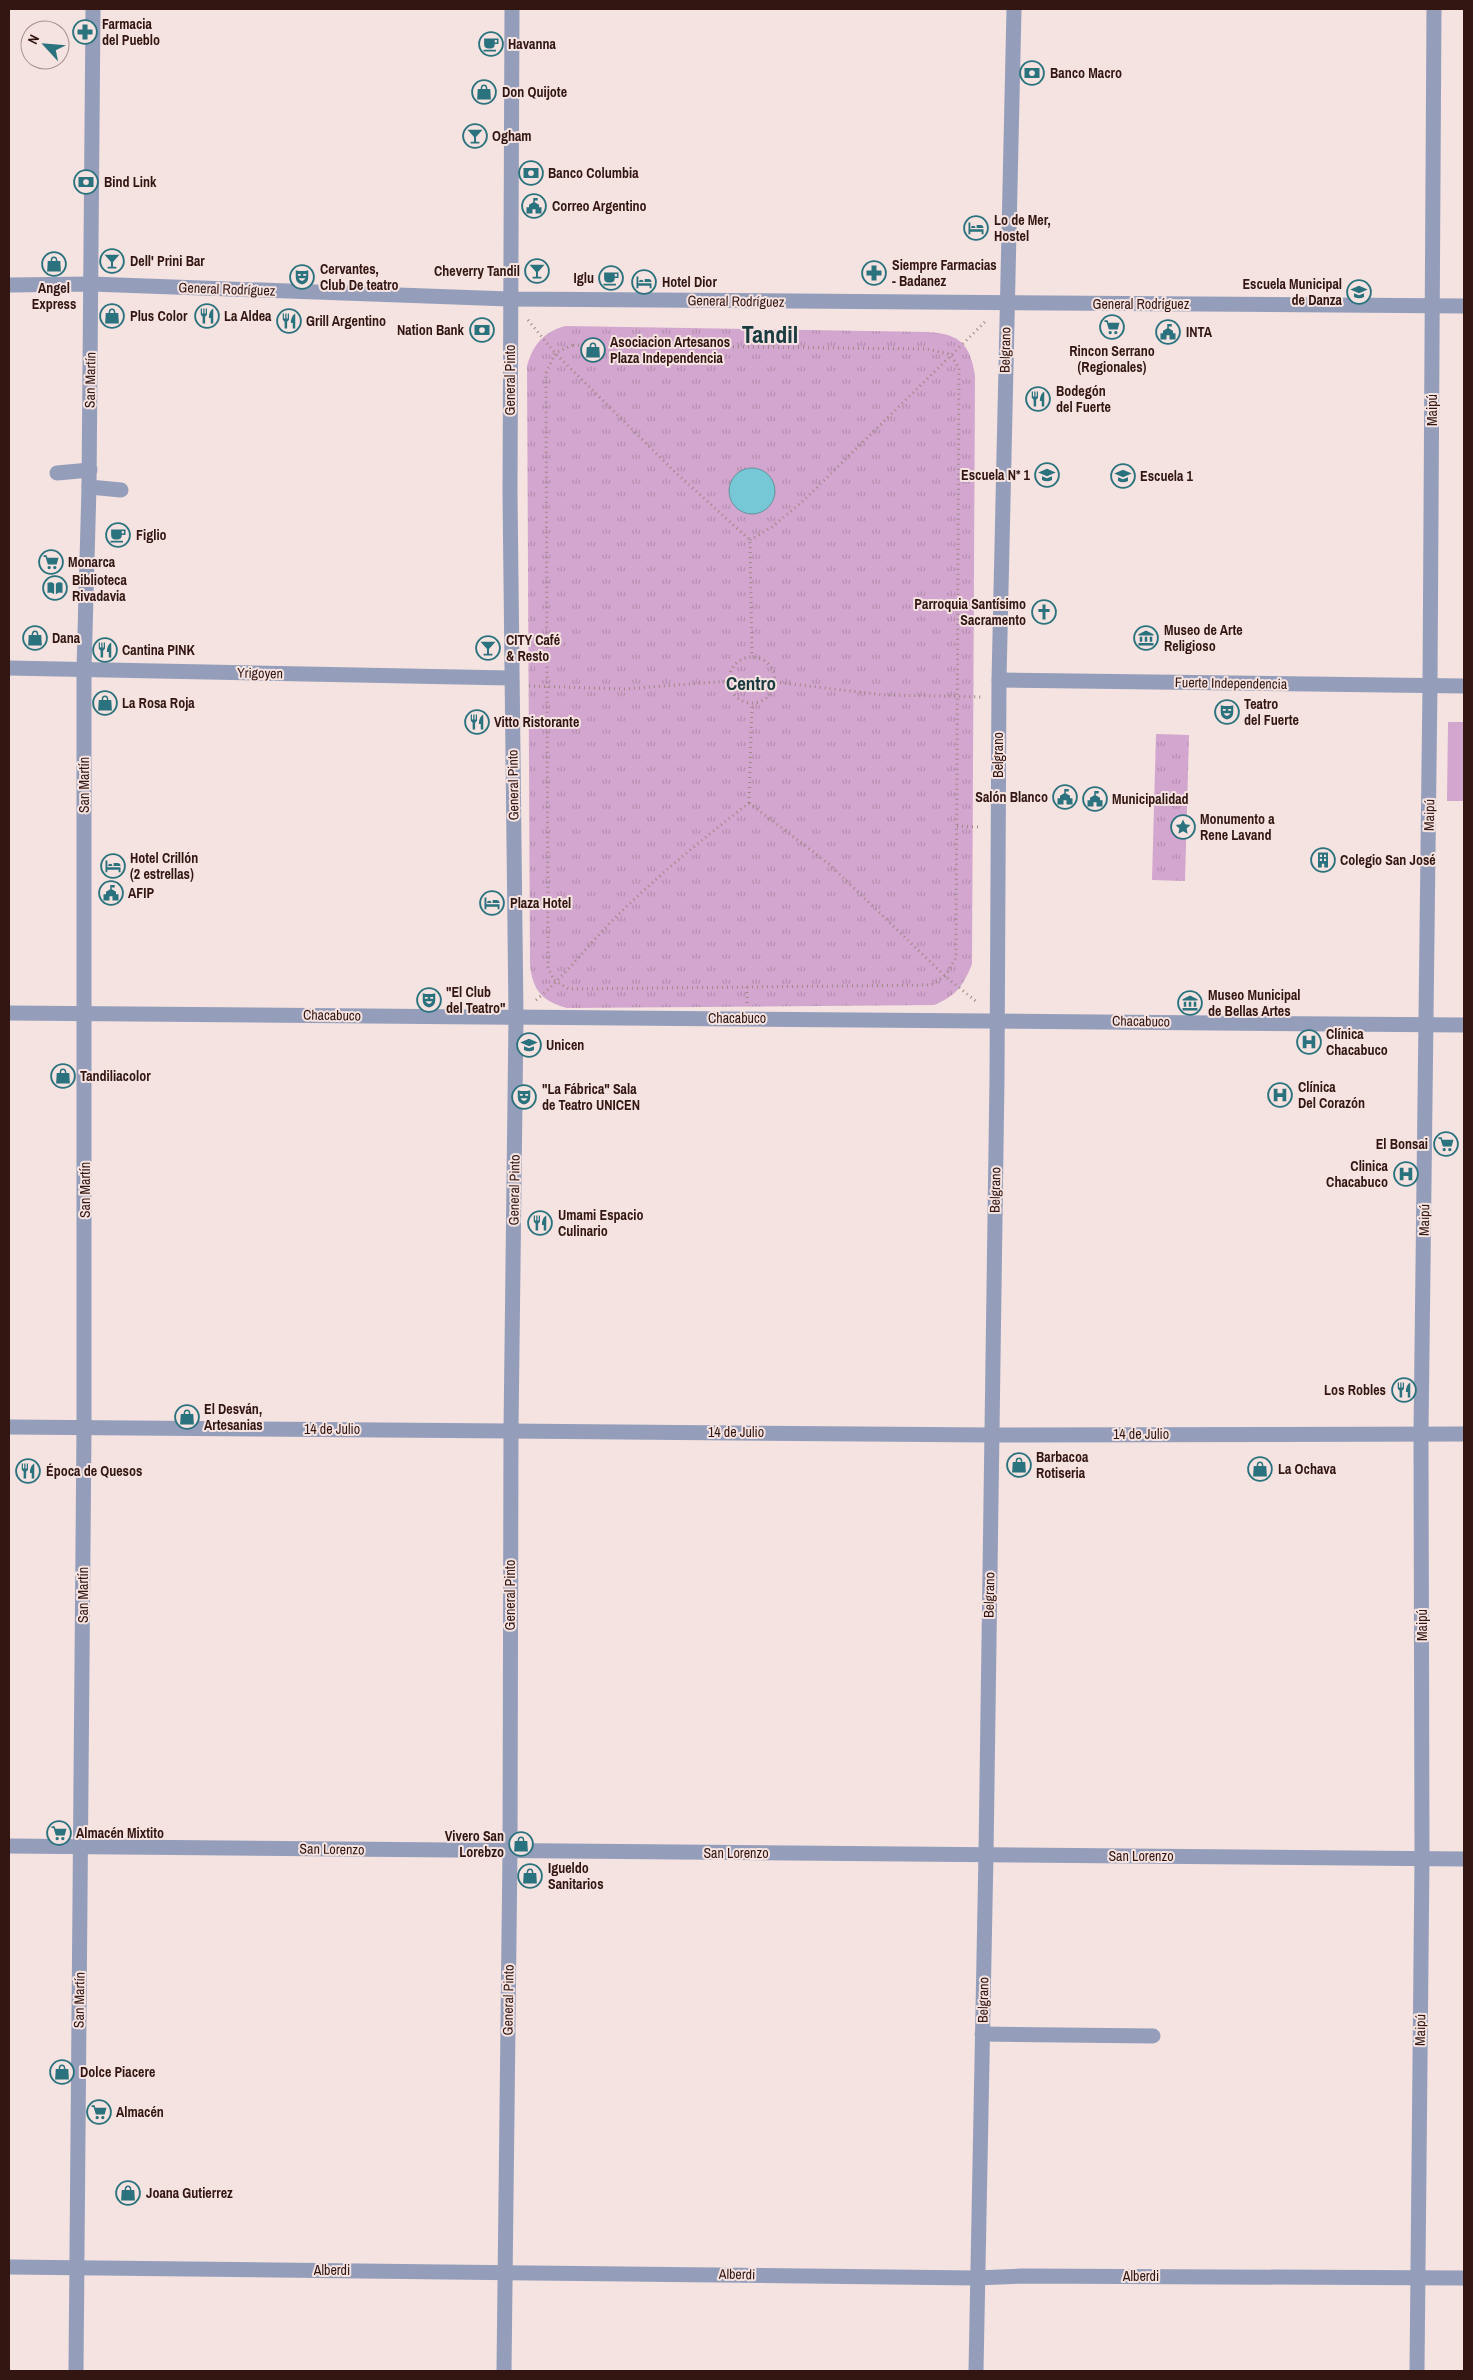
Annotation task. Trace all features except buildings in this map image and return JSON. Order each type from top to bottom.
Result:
[{"type":"street","name":"San Martín","points":[[76,2371],[86,1013],[84,669],[90,487],[93,9]]},
{"type":"street","name":"General Pinto","points":[[504,2371],[516,1017],[511,682],[509,299],[512,9]]},
{"type":"street","name":"Belgrano","points":[[976,2371],[986,1854],[998,1020],[998,680],[1014,9]]},
{"type":"street","name":"Maipú","points":[[1417,2371],[1422,1858],[1421,1433],[1430,685],[1434,9]]},
{"type":"street","name":"General Rodríguez","points":[[9,285],[91,284],[509,299],[1464,306]]},
{"type":"street","points":[[57,473],[90,470]]},
{"type":"street","points":[[90,487],[122,490]]},
{"type":"street","name":"Yrigoyen","points":[[9,668],[511,682]]},
{"type":"street","name":"Fuerte Independencia","points":[[998,680],[1464,686]]},
{"type":"street","name":"Chacabuco","points":[[9,1013],[1464,1025]]},
{"type":"street","name":"14 de Julio","points":[[9,1427],[991,1434],[1464,1434]]},
{"type":"street","name":"San Lorenzo","points":[[9,1846],[1464,1859]]},
{"type":"street","points":[[982,2034],[1153,2036]]},
{"type":"street","name":"Alberdi","points":[[9,2267],[506,2271],[977,2278],[1022,2276],[1464,2278]]},
{"type":"path","points":[[509,299],[555,353],[674,471],[750,540],[752,656]]},
{"type":"path","points":[[750,540],[772,527],[804,500],[950,354],[1006,303]]},
{"type":"path","points":[[573,345],[926,349],[950,354],[959,368],[956,958],[945,976],[931,985],[569,989],[558,982],[548,967],[546,373],[555,353],[573,345]]},
{"type":"path","points":[[752,656],[768,662],[776,676],[768,697],[762,701],[752,703],[740,700],[734,694],[729,681],[734,666],[739,661],[752,656]]},
{"type":"path","points":[[511,682],[547,687],[625,689],[729,681]]},
{"type":"path","points":[[775,682],[884,695],[998,697]]},
{"type":"path","points":[[516,1017],[558,982],[607,926],[658,877],[749,803],[752,703]]},
{"type":"path","points":[[749,803],[829,864],[945,976],[998,1020]]},
{"type":"path","points":[[957,826],[998,827]]},
{"type":"green space","points":[[565,326],[928,332],[956,338],[962,343],[970,356],[975,376],[972,964],[966,978],[958,989],[942,1001],[934,1005],[567,1008],[551,1002],[540,994],[536,988],[530,965],[527,366],[529,358],[540,340],[545,335]]},
{"type":"green space","points":[[1448,722],[1464,722],[1464,801],[1447,801]]},
{"type":"green space","points":[[1156,734],[1189,735],[1185,881],[1152,880]]},
{"type":"water","points":[[747,468],[757,468],[771,478],[775,491],[771,504],[765,510],[757,514],[747,514],[733,504],[729,496],[729,486],[739,472]]},
{"type":"place","name":"Farmacia del Pueblo","points":[[85,32]]},
{"type":"place","name":"Havanna","points":[[491,44]]},
{"type":"place","name":"Banco Macro","points":[[1032,73]]},
{"type":"place","name":"Don Quijote","points":[[484,92]]},
{"type":"place","name":"Ogham","points":[[475,136]]},
{"type":"place","name":"Banco Columbia","points":[[531,173]]},
{"type":"place","name":"Bind Link","points":[[86,182]]},
{"type":"place","name":"Correo Argentino","points":[[534,206]]},
{"type":"place","name":"Lo de Mer, Hostel","points":[[976,228]]},
{"type":"place","name":"Dell' Prini Bar","points":[[112,261]]},
{"type":"place","name":"Angel Express","points":[[54,264]]},
{"type":"place","name":"Cheverry Tandil","points":[[537,271]]},
{"type":"place","name":"Siempre Farmacias - Badanez","points":[[874,273]]},
{"type":"place","name":"Cervantes, Club De teatro","points":[[302,277]]},
{"type":"place","name":"Iglu","points":[[611,278]]},
{"type":"place","name":"Hotel Dior","points":[[644,282]]},
{"type":"place","name":"Escuela Municipal de Danza","points":[[1359,292]]},
{"type":"place","name":"Plus Color","points":[[112,316]]},
{"type":"place","name":"La Aldea","points":[[207,316]]},
{"type":"place","name":"Grill Argentino","points":[[289,321]]},
{"type":"place","name":"Rincon Serrano (Regionales)","points":[[1112,327]]},
{"type":"place","name":"Nation Bank","points":[[482,330]]},
{"type":"place","name":"INTA","points":[[1168,332]]},
{"type":"place","name":"Asociacion Artesanos Plaza Independencia","points":[[593,350]]},
{"type":"place","name":"Bodegón del Fuerte","points":[[1038,399]]},
{"type":"place","name":"Escuela N* 1","points":[[1047,475]]},
{"type":"place","name":"Escuela 1","points":[[1123,476]]},
{"type":"place","name":"Figlio","points":[[118,535]]},
{"type":"place","name":"Monarca","points":[[51,562]]},
{"type":"place","name":"Biblioteca Rivadavia","points":[[55,588]]},
{"type":"place","name":"Parroquia Santísimo Sacramento","points":[[1044,612]]},
{"type":"place","name":"Dana","points":[[35,638]]},
{"type":"place","name":"Museo de Arte Religioso","points":[[1146,638]]},
{"type":"place","name":"CITY Café & Resto","points":[[488,648]]},
{"type":"place","name":"Cantina PINK","points":[[105,650]]},
{"type":"place","name":"La Rosa Roja","points":[[105,703]]},
{"type":"place","name":"Teatro del Fuerte","points":[[1227,712]]},
{"type":"place","name":"Vitto Ristorante","points":[[477,722]]},
{"type":"place","name":"Salón Blanco","points":[[1065,797]]},
{"type":"place","name":"Municipalidad","points":[[1095,799]]},
{"type":"place","name":"Monumento a Rene Lavand","points":[[1183,827]]},
{"type":"place","name":"Colegio San José","points":[[1323,860]]},
{"type":"place","name":"Hotel Crillón (2 estrellas)","points":[[113,866]]},
{"type":"place","name":"AFIP","points":[[111,893]]},
{"type":"place","name":"Plaza Hotel","points":[[492,903]]},
{"type":"place","name":"\"El Club del Teatro\"","points":[[429,1000]]},
{"type":"place","name":"Museo Municipal de Bellas Artes","points":[[1190,1003]]},
{"type":"place","name":"Clínica Chacabuco","points":[[1309,1042]]},
{"type":"place","name":"Unicen","points":[[529,1045]]},
{"type":"place","name":"Tandiliacolor","points":[[63,1076]]},
{"type":"place","name":"Clínica Del Corazón","points":[[1280,1095]]},
{"type":"place","name":"\"La Fábrica\" Sala de Teatro UNICEN","points":[[524,1097]]},
{"type":"place","name":"El Bonsai","points":[[1446,1144]]},
{"type":"place","name":"Clinica Chacabuco","points":[[1406,1174]]},
{"type":"place","name":"Umami Espacio Culinario","points":[[540,1223]]},
{"type":"place","name":"Los Robles","points":[[1404,1390]]},
{"type":"place","name":"El Desván, Artesanias","points":[[187,1417]]},
{"type":"place","name":"Barbacoa Rotiseria","points":[[1019,1465]]},
{"type":"place","name":"La Ochava","points":[[1260,1469]]},
{"type":"place","name":"Época de Quesos","points":[[28,1471]]},
{"type":"place","name":"Almacén Mixtito","points":[[59,1833]]},
{"type":"place","name":"Vivero San Lorebzo","points":[[521,1844]]},
{"type":"place","name":"Igueldo Sanitarios","points":[[530,1876]]},
{"type":"place","name":"Dolce Piacere","points":[[62,2072]]},
{"type":"place","name":"Almacén","points":[[99,2112]]},
{"type":"place","name":"Joana Gutierrez","points":[[128,2193]]},
{"type":"district","name":"Tandil","points":[[770,335]]},
{"type":"district","name":"Centro","points":[[751,683]]}]
